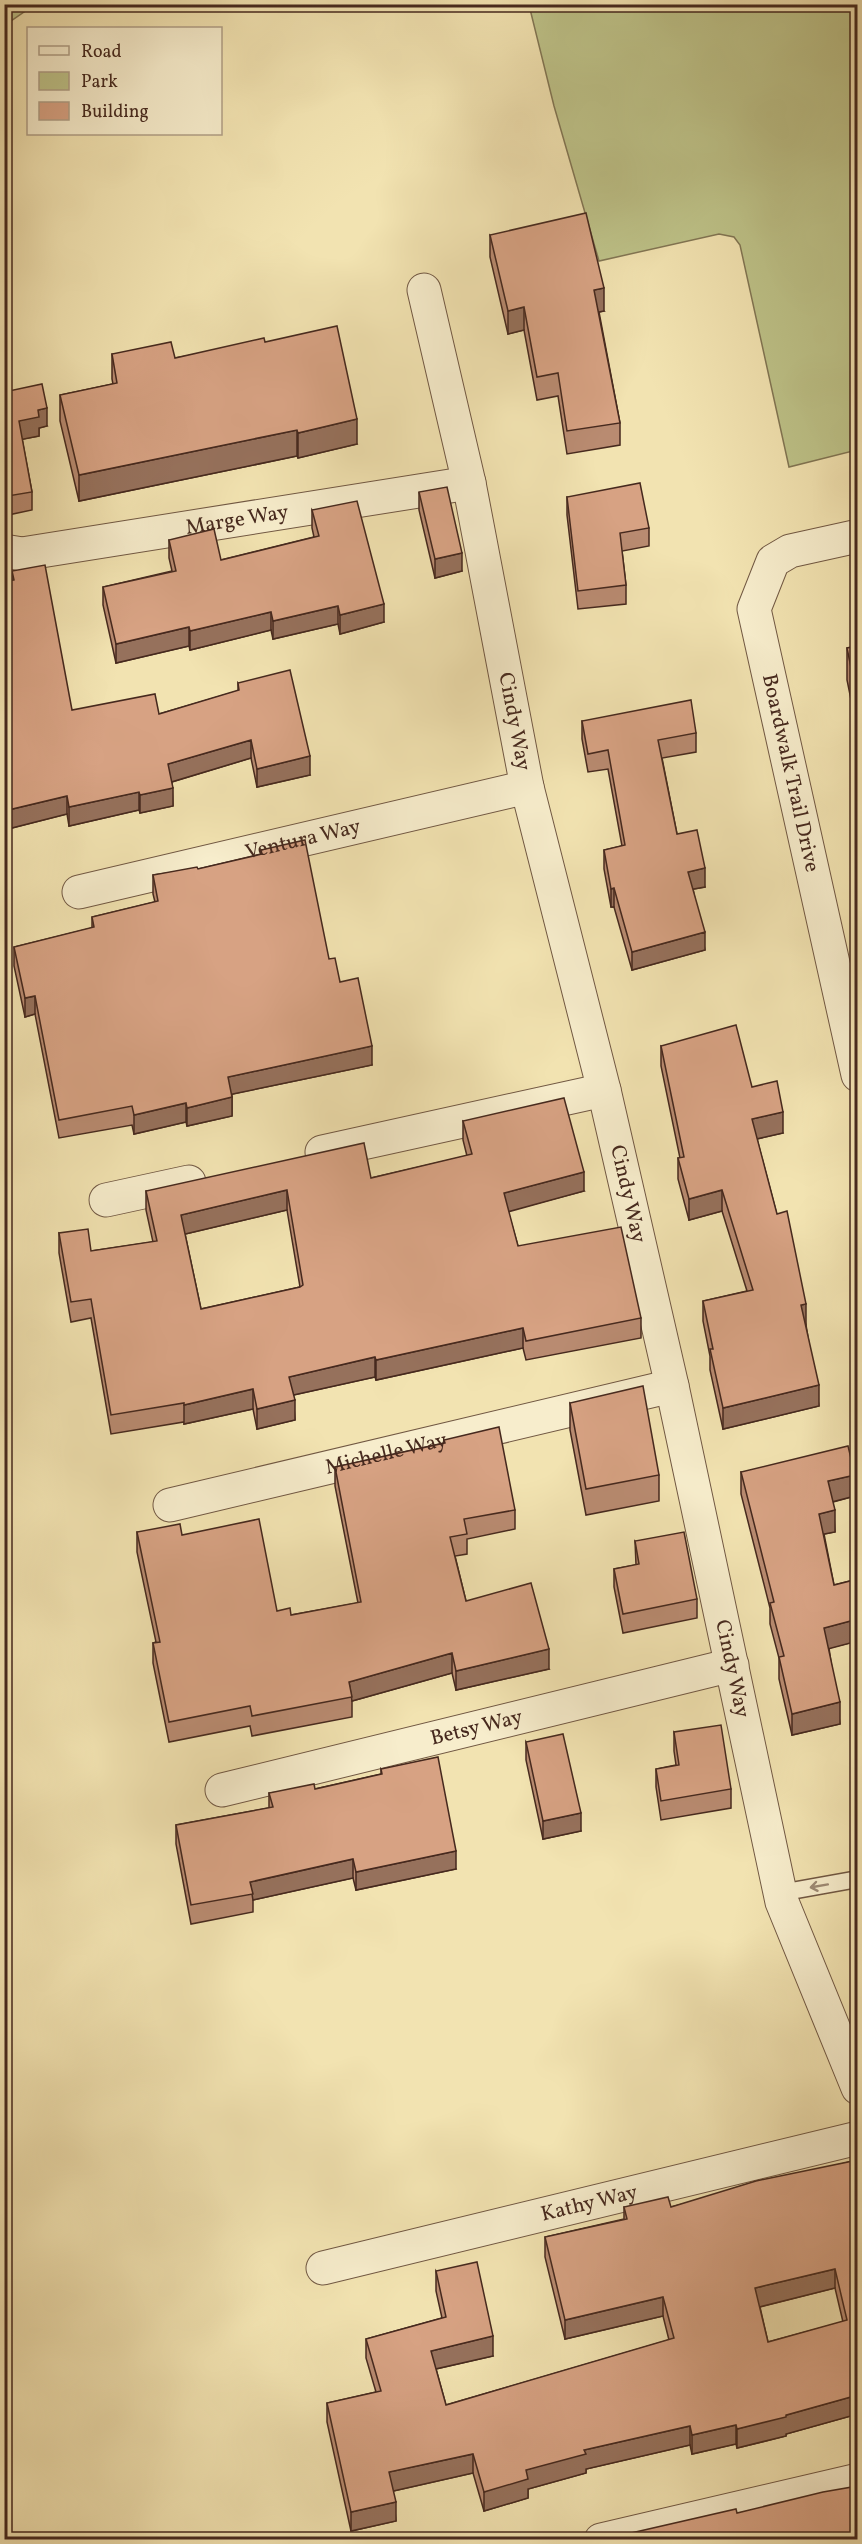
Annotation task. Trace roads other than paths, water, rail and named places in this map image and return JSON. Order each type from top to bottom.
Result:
[{"type":"street","name":"Cindy Way","points":[[424,291],[469,483],[527,787],[604,1090],[672,1386],[780,1893],[858,2088]]},
{"type":"street","name":"Marge Way","points":[[4,551],[22,554],[469,483]]},
{"type":"street","name":"Boardwalk Trail Drive","points":[[858,536],[790,551],[774,561],[754,609],[858,1075]]},
{"type":"street","name":"Ventura Way","points":[[79,892],[527,787]]},
{"type":"street","points":[[291,1159],[604,1090]]},
{"type":"street","points":[[106,1200],[222,1175]]},
{"type":"street","name":"Michelle Way","points":[[170,1504],[672,1386]]},
{"type":"street","name":"Betsy Way","points":[[222,1790],[732,1665]]},
{"type":"street","name":"Kathy Way","points":[[323,2268],[858,2138]]},
{"type":"street","points":[[601,2540],[858,2480]]},
{"type":"lane","points":[[780,1893],[858,1879]]}]
